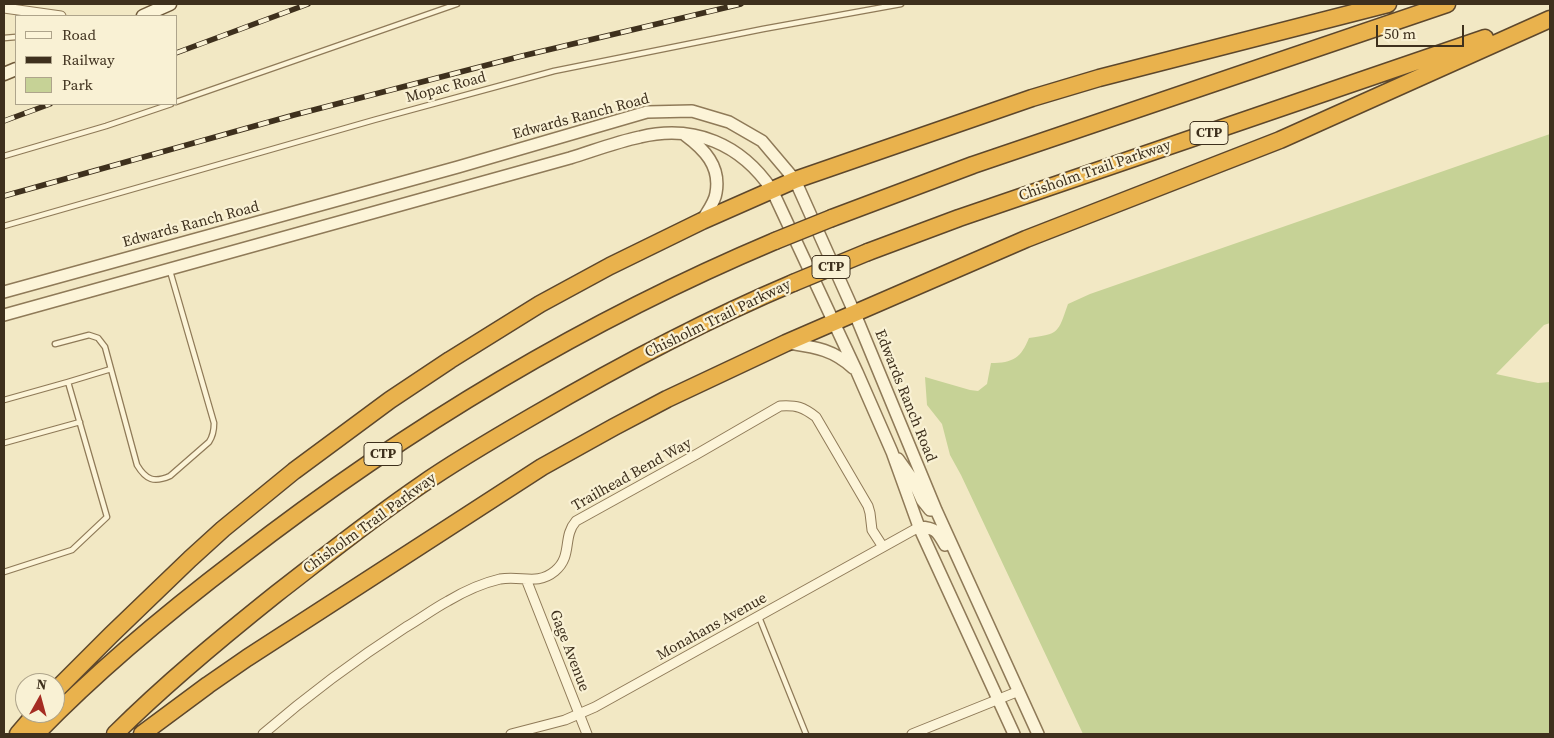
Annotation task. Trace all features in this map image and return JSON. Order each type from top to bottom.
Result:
[{"type":"highway","points":[[65,681],[223,529],[294,471],[429,374],[540,304],[641,250],[795,180],[1049,92],[1388,4]]},
{"type":"highway","name":"CTP","points":[[36,734],[124,652],[211,579],[310,504],[419,430],[503,378],[592,328],[690,278],[832,218],[973,165],[1447,4]]},
{"type":"highway","points":[[142,734],[208,684],[247,658],[542,468],[667,399],[786,343],[1026,239],[1280,140],[1550,18]]},
{"type":"highway","name":"Chisholm Trail Parkway","points":[[115,734],[175,679],[252,614],[326,554],[420,485],[619,367],[745,303],[868,252],[958,218],[1550,18]]},
{"type":"highway","points":[[18,734],[27,723]]},
{"type":"main road","points":[[145,15],[170,4]]},
{"type":"street","points":[[4,8],[46,15]]},
{"type":"street","name":"Edwards Ranch Road","points":[[4,292],[458,167],[648,112],[692,111],[729,122],[762,141],[795,180],[856,314],[964,574],[1038,734]]},
{"type":"street","points":[[4,316],[570,158],[641,136],[671,133],[703,136],[727,146],[745,159],[762,175],[772,190],[857,372],[892,452],[919,527],[1014,734]]},
{"type":"street","points":[[684,134],[700,146],[711,159],[717,174],[716,194],[702,221]]},
{"type":"street","points":[[786,343],[829,352],[843,360],[857,372]]},
{"type":"street","name":"Trailhead Bend Way","points":[[263,734],[302,700],[368,651],[447,601],[499,579],[513,577],[535,580],[542,579],[551,574],[560,566],[567,554],[568,532],[576,521],[780,406],[791,405],[804,408],[816,417],[868,506],[872,530],[882,547]]},
{"type":"street","points":[[892,452],[914,480],[926,505],[930,510],[936,510]]},
{"type":"street","points":[[919,527],[932,528],[938,534],[964,574]]},
{"type":"street","name":"Monahans Avenue","points":[[510,734],[565,720],[595,707],[919,527]]},
{"type":"street","name":"Gage Avenue","points":[[526,579],[587,734]]},
{"type":"street","points":[[912,734],[1019,691]]},
{"type":"lane","points":[[178,101],[457,4]]},
{"type":"lane","name":"Mopac Road","points":[[4,226],[554,71],[763,29],[901,4]]},
{"type":"lane","points":[[4,156],[168,105]]},
{"type":"lane","points":[[55,344],[89,335],[98,338],[105,347],[142,474],[156,480],[170,476],[209,442],[213,436],[214,423],[169,269]]},
{"type":"lane","points":[[4,400],[111,369]]},
{"type":"lane","points":[[4,572],[72,550],[107,517],[68,382]]},
{"type":"lane","points":[[4,443],[80,422]]},
{"type":"lane","points":[[759,617],[806,734]]},
{"type":"green space","points":[[1550,134],[1550,323],[1544,325],[1496,374],[1538,383],[1550,382],[1550,734],[1083,734],[950,455],[942,424],[927,405],[925,377],[978,391],[987,384],[991,363],[1011,360],[1019,355],[1029,338],[1052,333],[1062,321],[1068,304],[1090,294]]},
{"type":"railway","points":[[178,52],[308,4]]},
{"type":"railway","points":[[4,196],[294,115],[522,56],[741,4]]},
{"type":"railway","points":[[4,121],[47,105]]}]
